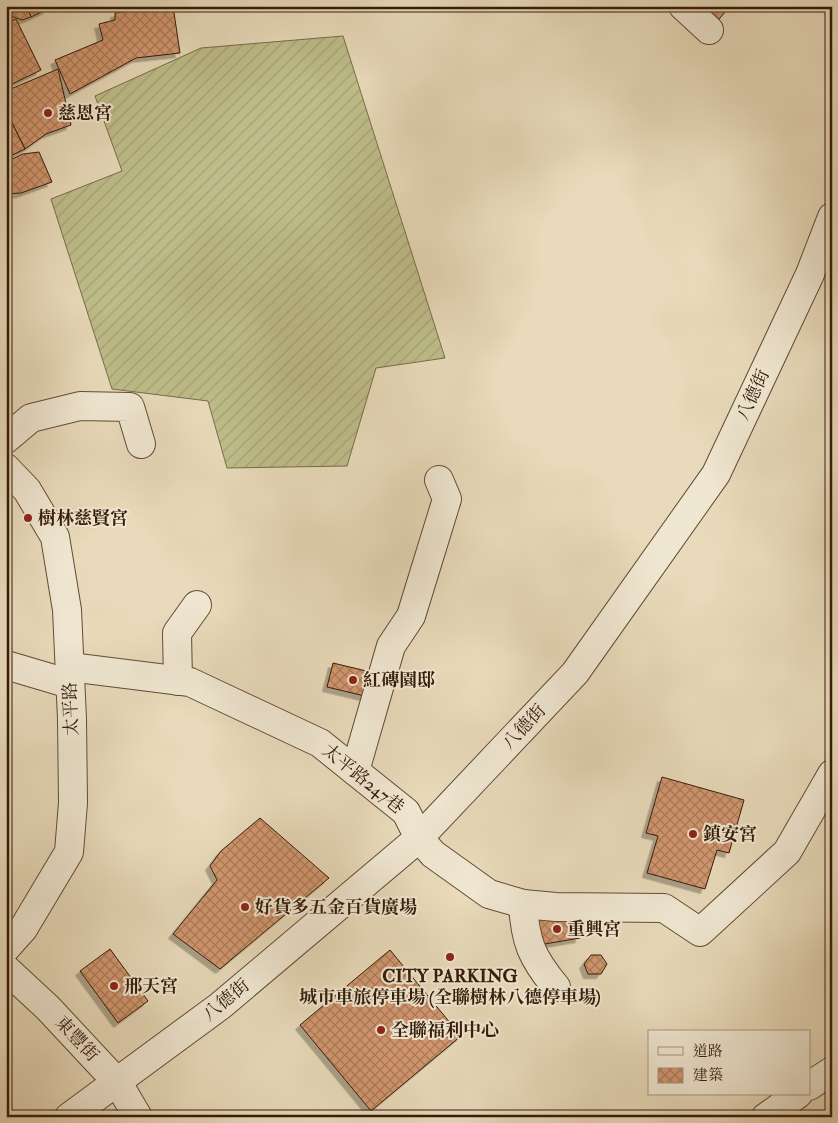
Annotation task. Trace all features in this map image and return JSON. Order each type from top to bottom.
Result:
[{"type":"street","points":[[683,6],[709,30]]},
{"type":"street","name":"八德街","points":[[69,1117],[118,1083],[220,1006],[419,838],[575,673],[716,474],[821,270],[832,217]]},
{"type":"street","points":[[6,439],[31,418],[80,406],[130,407],[141,444]]},
{"type":"street","name":"太平路","points":[[6,468],[27,490],[56,538],[67,610],[73,803],[69,852],[23,929],[6,948]]},
{"type":"street","points":[[355,771],[391,646],[411,616],[447,499],[439,480]]},
{"type":"street","points":[[178,681],[177,633],[197,605]]},
{"type":"street","name":"太平路247巷","points":[[6,665],[70,675],[190,682],[320,743],[406,812],[419,838],[433,854],[489,894],[523,904],[556,907],[664,908],[700,932],[788,852],[832,774]]},
{"type":"street","points":[[523,904],[528,944],[545,974],[556,987]]},
{"type":"street","name":"東豐街","points":[[6,969],[48,1008],[118,1083],[138,1117]]},
{"type":"street","points":[[810,1085],[832,1071]]},
{"type":"street","points":[[766,1117],[795,1096]]},
{"type":"shaded area","points":[[343,36],[445,358],[376,368],[347,466],[227,468],[208,401],[112,389],[51,199],[122,171],[95,96],[201,48]]},
{"type":"building","points":[[6,6],[11,16],[6,18]]},
{"type":"building","points":[[7,6],[27,6],[31,17],[22,20],[11,16]]},
{"type":"building","points":[[27,6],[47,6],[48,9],[31,17]]},
{"type":"building","points":[[173,6],[180,53],[136,58],[70,94],[55,60],[103,40],[99,24],[115,20],[115,13]]},
{"type":"building","points":[[694,6],[730,6],[715,24]]},
{"type":"building","points":[[16,19],[41,70],[6,87],[6,24]]},
{"type":"building","points":[[58,69],[71,125],[46,134],[25,149],[6,111],[6,91]]},
{"type":"building","points":[[6,111],[25,149],[6,158]]},
{"type":"building","points":[[39,152],[52,182],[21,193],[6,194],[6,162],[23,154]]},
{"type":"building","name":"紅磚園邸","points":[[333,663],[379,674],[373,698],[327,687]]},
{"type":"building","name":"鎮安宮","points":[[662,777],[744,800],[729,853],[717,850],[705,889],[647,873],[658,836],[646,833]]},
{"type":"building","name":"好貨多五金百貨廣場","points":[[260,818],[329,878],[220,969],[173,934],[217,880],[210,866],[221,851]]},
{"type":"building","name":"重興宮","points":[[576,912],[580,938],[539,945],[534,919]]},
{"type":"building","name":"邢天宮","points":[[110,949],[148,1001],[118,1023],[80,971]]},
{"type":"building","name":"全聯福利中心","points":[[390,950],[461,1036],[371,1111],[300,1025]]},
{"type":"building","points":[[591,955],[601,955],[607,964],[601,974],[588,974],[584,964]]},
{"type":"place","name":"慈恩宮","points":[[48,113]]},
{"type":"place","name":"樹林慈賢宮","points":[[28,518]]},
{"type":"place","name":"紅磚園邸","points":[[353,680]]},
{"type":"place","name":"鎮安宮","points":[[693,834]]},
{"type":"place","name":"好貨多五金百貨廣場","points":[[245,907]]},
{"type":"place","name":"重興宮","points":[[557,929]]},
{"type":"place","name":"CITY PARKING 城市車旅停車場 (全聯樹林八德停車場)","points":[[450,957]]},
{"type":"place","name":"邢天宮","points":[[114,986]]},
{"type":"place","name":"全聯福利中心","points":[[381,1030]]}]
